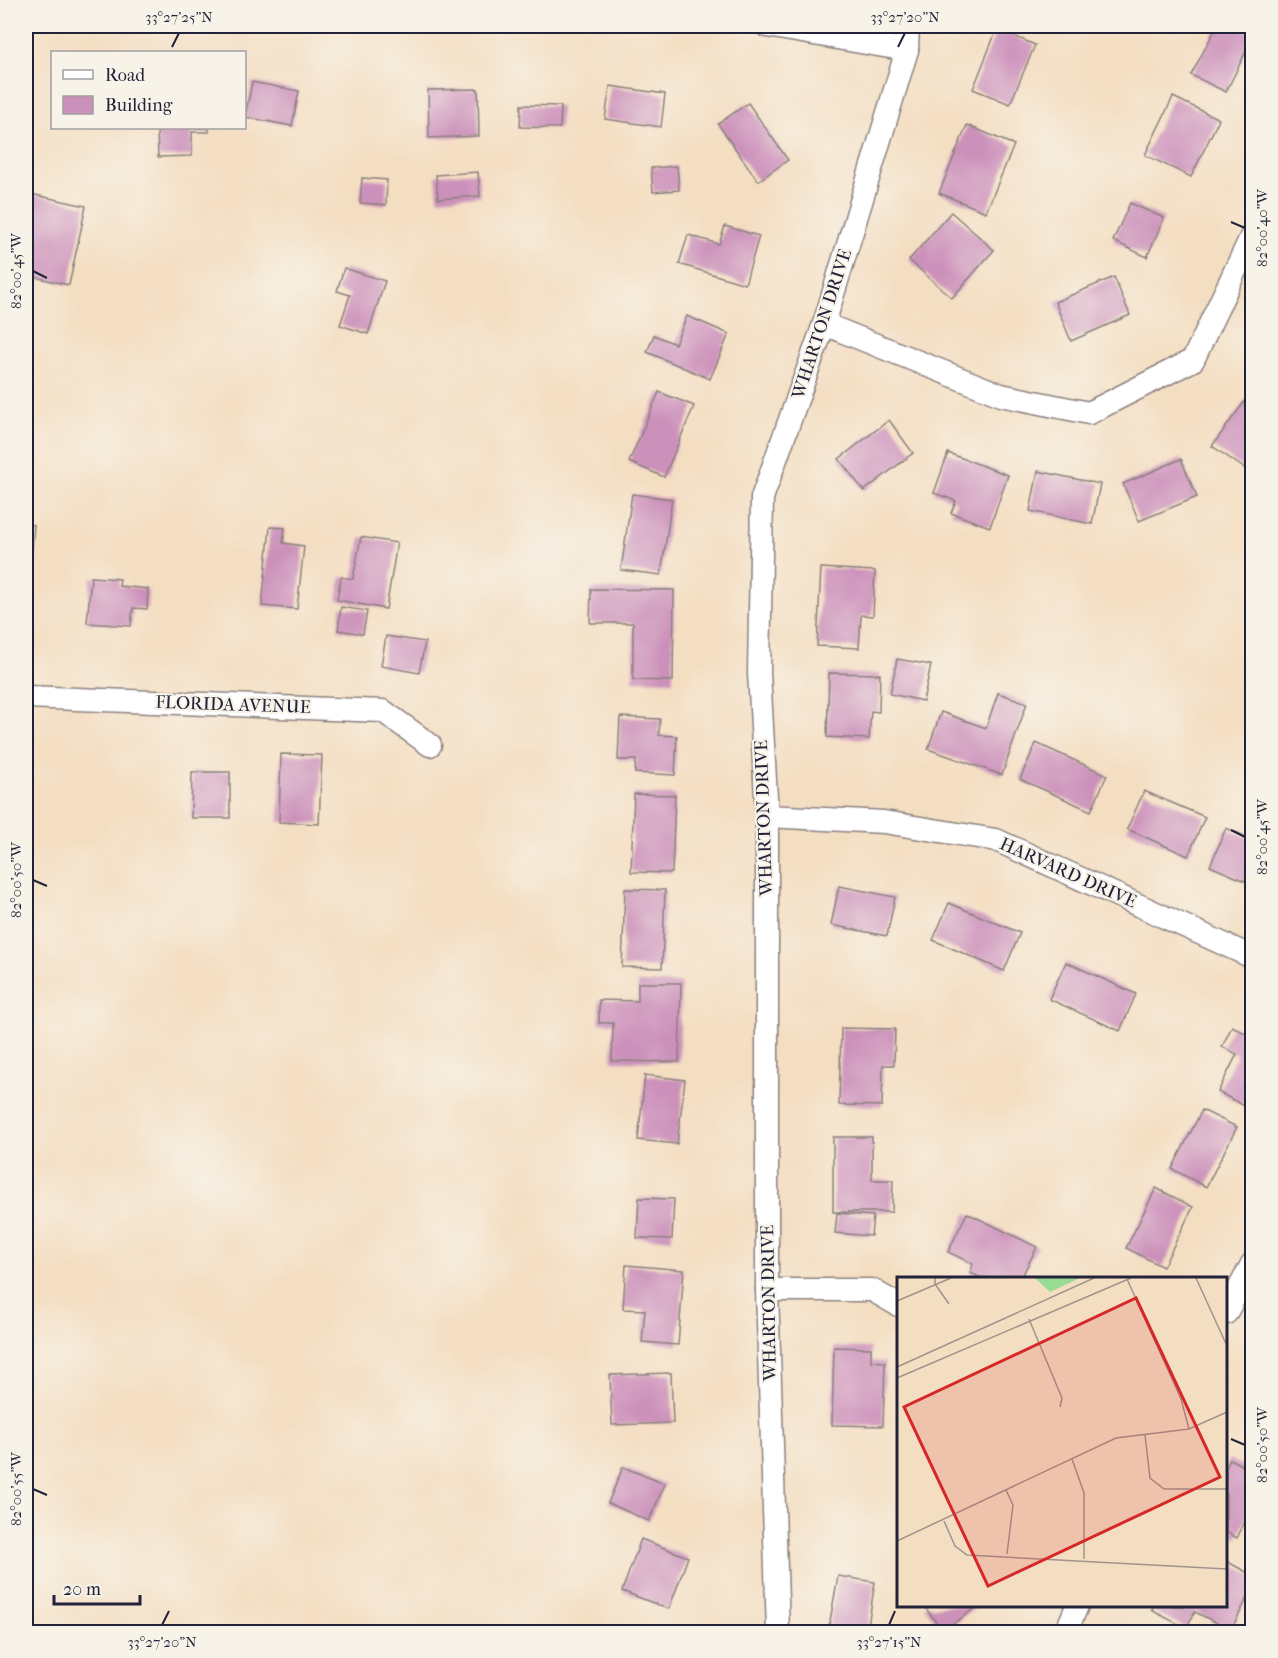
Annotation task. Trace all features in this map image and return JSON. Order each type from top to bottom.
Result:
[{"type":"street","points":[[766,26],[907,50]]},
{"type":"street","name":"WHARTON DRIVE","points":[[778,1632],[767,1290],[767,816],[759,673],[762,498],[824,324],[907,50],[908,26]]},
{"type":"street","points":[[824,324],[1001,395],[1089,413],[1193,360],[1252,235]]},
{"type":"street","name":"FLORIDA AVENUE","points":[[26,697],[383,711],[430,745]]},
{"type":"street","name":"HARVARD DRIVE","points":[[767,816],[884,822],[996,840],[1252,957]]},
{"type":"street","points":[[1227,1311],[1252,1264]]},
{"type":"street","points":[[767,1290],[872,1290],[897,1304]]},
{"type":"street","points":[[1066,1632],[1076,1607]]},
{"type":"building","points":[[1217,26],[1238,26],[1252,33],[1252,39],[1226,92],[1191,75]]},
{"type":"building","points":[[997,29],[1035,45],[1010,104],[973,89]]},
{"type":"building","points":[[252,82],[299,91],[292,126],[246,117]]},
{"type":"building","points":[[610,86],[665,94],[661,127],[605,119]]},
{"type":"building","points":[[478,89],[479,136],[429,138],[428,90]]},
{"type":"building","points":[[1173,97],[1219,119],[1191,177],[1145,155]]},
{"type":"building","points":[[748,103],[788,160],[758,181],[718,124]]},
{"type":"building","points":[[521,105],[561,106],[560,128],[520,127]]},
{"type":"building","points":[[967,125],[1014,145],[986,212],[939,193]]},
{"type":"building","points":[[157,129],[209,129],[209,132],[192,132],[192,156],[158,157]]},
{"type":"building","points":[[677,166],[679,190],[653,192],[651,168]]},
{"type":"building","points":[[478,172],[480,196],[438,199],[436,175]]},
{"type":"building","points":[[362,178],[387,180],[386,205],[360,203]]},
{"type":"building","points":[[26,193],[86,206],[69,285],[26,275]]},
{"type":"building","points":[[1130,203],[1164,218],[1147,257],[1113,241]]},
{"type":"building","points":[[951,212],[994,250],[952,298],[909,260]]},
{"type":"building","points":[[725,226],[759,236],[745,284],[679,264],[688,235],[719,244]]},
{"type":"building","points":[[344,268],[385,281],[368,334],[340,325],[350,295],[337,291]]},
{"type":"building","points":[[1114,277],[1130,315],[1071,341],[1055,302]]},
{"type":"building","points":[[687,316],[729,334],[710,379],[647,352],[654,335],[675,344]]},
{"type":"building","points":[[26,342],[32,342],[30,393],[26,393]]},
{"type":"building","points":[[659,392],[694,406],[664,477],[629,462]]},
{"type":"building","points":[[1250,394],[1252,396],[1252,456],[1244,468],[1212,446]]},
{"type":"building","points":[[889,420],[913,453],[864,491],[839,459]]},
{"type":"building","points":[[948,453],[1008,475],[990,527],[951,513],[956,501],[934,493]]},
{"type":"building","points":[[1181,459],[1197,497],[1139,521],[1123,484]]},
{"type":"building","points":[[1038,471],[1100,484],[1092,524],[1030,511]]},
{"type":"building","points":[[632,494],[672,499],[661,575],[621,570]]},
{"type":"building","points":[[26,524],[34,525],[28,601],[26,601]]},
{"type":"building","points":[[270,527],[285,528],[283,543],[304,546],[297,609],[262,606]]},
{"type":"building","points":[[361,537],[397,543],[386,609],[337,600],[341,577],[353,579]]},
{"type":"building","points":[[821,568],[875,571],[873,616],[861,615],[859,648],[817,646]]},
{"type":"building","points":[[91,577],[120,579],[119,586],[148,589],[147,609],[133,608],[131,626],[87,623]]},
{"type":"building","points":[[591,589],[674,590],[673,681],[633,680],[633,623],[590,623]]},
{"type":"building","points":[[341,607],[367,611],[363,634],[338,630]]},
{"type":"building","points":[[386,636],[425,642],[419,673],[381,666]]},
{"type":"building","points":[[897,659],[931,665],[923,701],[890,694]]},
{"type":"building","points":[[829,673],[880,674],[879,712],[871,711],[869,739],[827,737]]},
{"type":"building","points":[[998,693],[1027,703],[1002,775],[928,749],[941,712],[986,728]]},
{"type":"building","points":[[620,717],[660,719],[659,735],[677,736],[675,775],[635,773],[636,760],[618,760]]},
{"type":"building","points":[[1036,743],[1107,775],[1091,811],[1020,779]]},
{"type":"building","points":[[281,754],[322,755],[319,824],[279,822]]},
{"type":"building","points":[[192,772],[230,772],[230,818],[191,818]]},
{"type":"building","points":[[1144,791],[1205,817],[1188,856],[1127,829]]},
{"type":"building","points":[[634,794],[675,795],[672,873],[631,872]]},
{"type":"building","points":[[1226,828],[1252,839],[1252,884],[1210,866]]},
{"type":"building","points":[[839,886],[895,897],[887,936],[831,925]]},
{"type":"building","points":[[625,889],[665,890],[662,968],[622,967]]},
{"type":"building","points":[[949,903],[1020,933],[1004,971],[933,940]]},
{"type":"building","points":[[1066,962],[1136,994],[1120,1031],[1049,999]]},
{"type":"building","points":[[638,983],[681,983],[679,1062],[612,1061],[613,1023],[599,1023],[599,1000],[638,1001]]},
{"type":"building","points":[[1232,1026],[1252,1037],[1252,1110],[1218,1092],[1237,1054],[1222,1047]]},
{"type":"building","points":[[841,1028],[895,1029],[894,1065],[883,1065],[882,1106],[839,1105]]},
{"type":"building","points":[[645,1075],[685,1080],[677,1144],[638,1140]]},
{"type":"building","points":[[1202,1110],[1237,1127],[1206,1187],[1172,1169]]},
{"type":"building","points":[[833,1137],[872,1137],[872,1180],[893,1180],[892,1212],[833,1212]]},
{"type":"building","points":[[1156,1188],[1193,1207],[1163,1267],[1126,1248]]},
{"type":"building","points":[[639,1198],[674,1199],[672,1239],[637,1238]]},
{"type":"building","points":[[837,1213],[873,1216],[871,1236],[835,1233]]},
{"type":"building","points":[[967,1213],[1037,1247],[1022,1277],[980,1277],[970,1273],[973,1264],[948,1252]]},
{"type":"building","points":[[626,1265],[684,1270],[678,1345],[642,1342],[645,1310],[623,1309]]},
{"type":"building","points":[[834,1347],[871,1348],[871,1361],[885,1362],[883,1426],[832,1425]]},
{"type":"building","points":[[671,1373],[673,1423],[612,1425],[610,1375]]},
{"type":"building","points":[[1230,1459],[1252,1471],[1252,1507],[1237,1538],[1227,1533],[1227,1466]]},
{"type":"building","points":[[623,1467],[665,1484],[649,1521],[608,1503]]},
{"type":"building","points":[[641,1539],[688,1557],[669,1609],[622,1591]]},
{"type":"building","points":[[1227,1562],[1252,1575],[1252,1589],[1231,1630],[1195,1612],[1186,1628],[1151,1610],[1153,1607],[1227,1607]]},
{"type":"building","points":[[838,1576],[875,1582],[867,1632],[828,1632]]},
{"type":"building","points":[[925,1607],[977,1607],[943,1631]]}]
